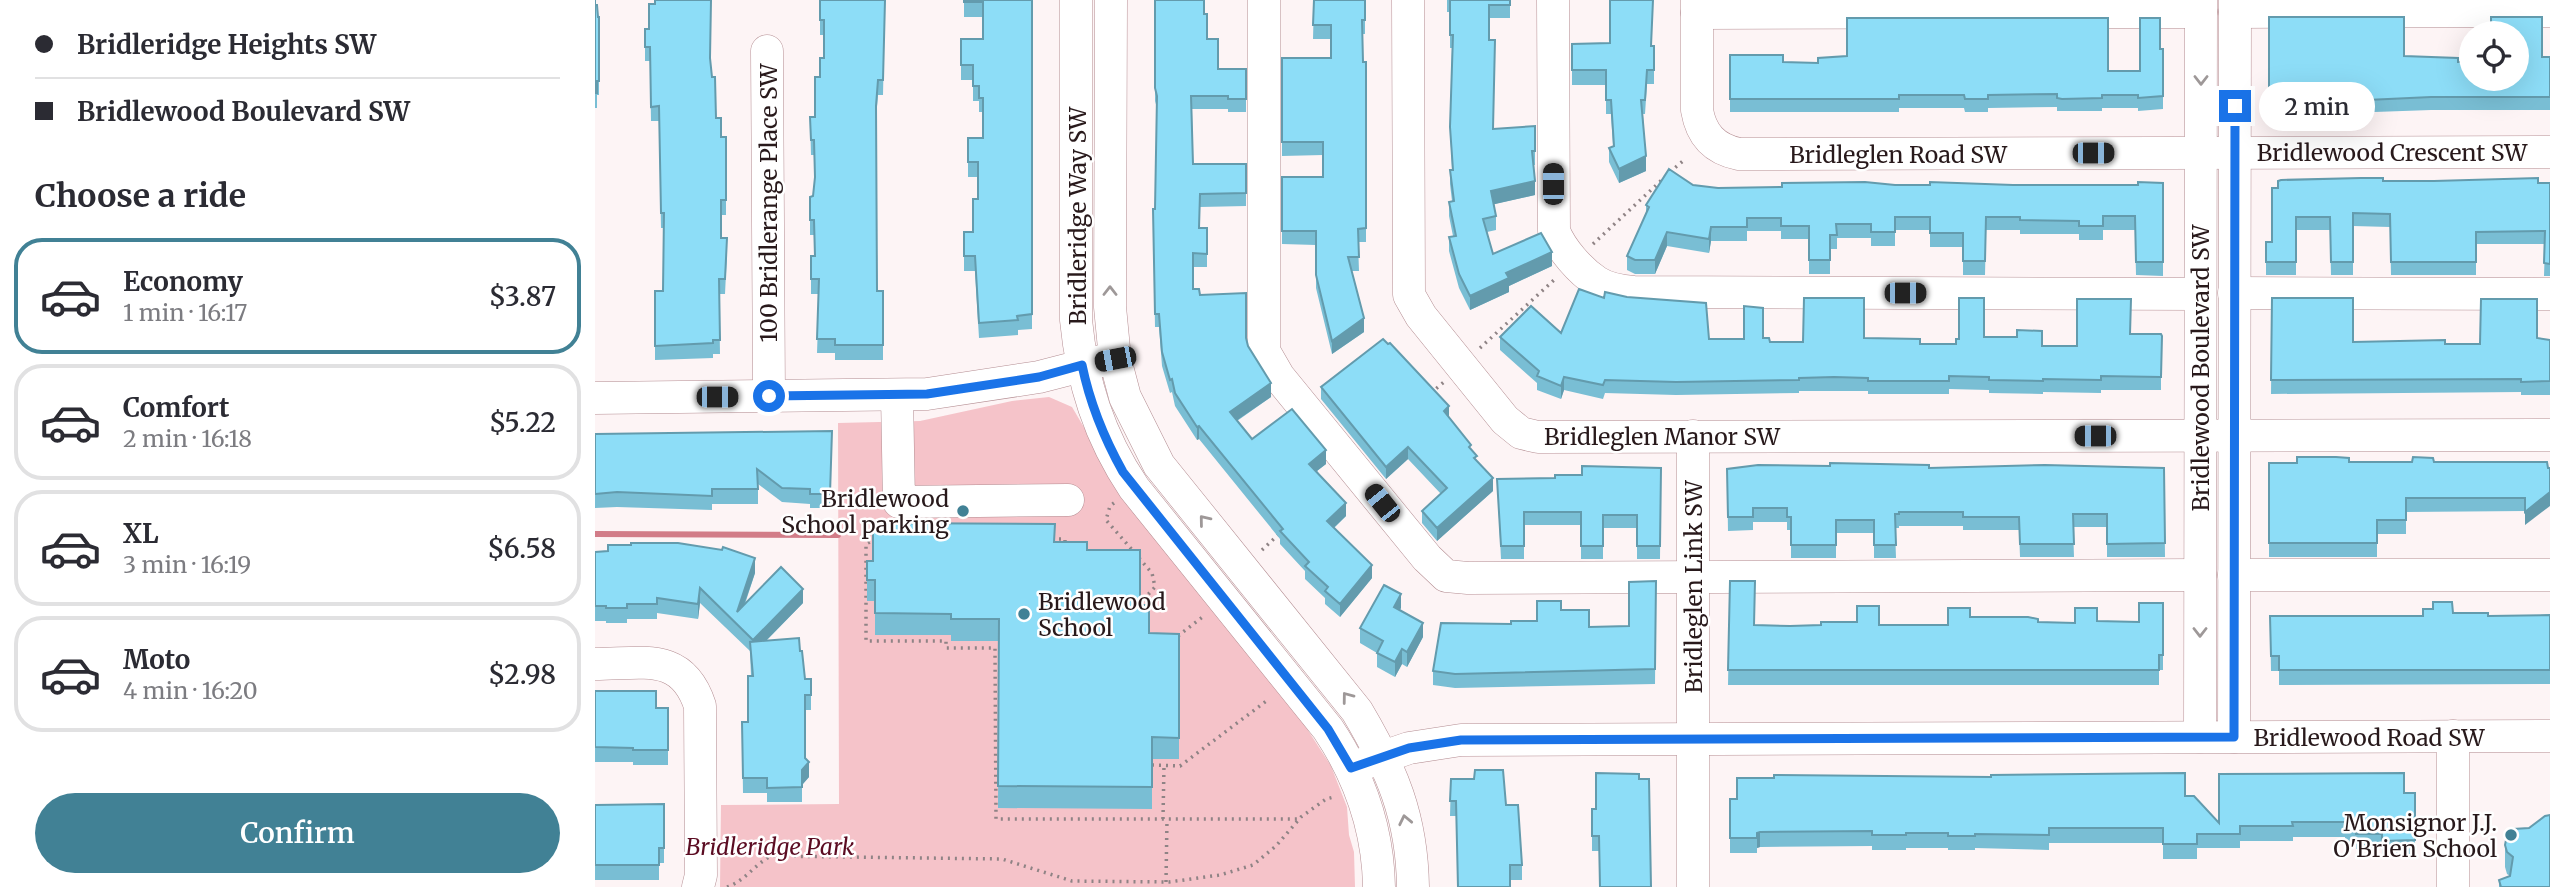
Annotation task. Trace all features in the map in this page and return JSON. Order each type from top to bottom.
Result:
[{"type":"street","name":"Bridleridge Way SW","points":[[1076,0],[1076,320],[1082,365],[1093,408],[1123,472],[1328,729],[1348,781],[1367,808],[1374,833],[1379,887]]},
{"type":"street","name":"Bridleridge Way SW","points":[[1111,0],[1110,307],[1115,359],[1129,405],[1159,465],[1344,694],[1383,755],[1405,818],[1411,848],[1413,887]]},
{"type":"street","points":[[1264,0],[1264,351],[1279,377],[1436,569],[1446,576],[2200,575]]},
{"type":"street","name":"Bridleglen Manor SW","points":[[1408,0],[1409,295],[1421,316],[1505,420],[1521,433],[1538,437],[2235,435]]},
{"type":"street","points":[[1553,0],[1554,231],[1574,261],[1596,282],[1607,287],[1634,292],[2200,294]]},
{"type":"street","points":[[1697,7],[2201,6]]},
{"type":"street","name":"Bridlewood Boulevard SW","points":[[2200,737],[2201,6]]},
{"type":"street","points":[[2235,6],[2550,11]]},
{"type":"street","name":"Bridlewood Boulevard SW","points":[[2234,737],[2235,6]]},
{"type":"street","name":"Bridleglen Road SW","points":[[1697,7],[1699,123],[1708,138],[1718,147],[1730,152],[2235,153]]},
{"type":"street","name":"100 Bridlerange Place SW","points":[[768,51],[769,396]]},
{"type":"street","points":[[1076,67],[1111,68]]},
{"type":"street","name":"Bridlewood Crescent SW","points":[[2235,153],[2550,152]]},
{"type":"street","points":[[2234,293],[2550,293]]},
{"type":"street","points":[[595,398],[927,394],[1039,377],[1115,359]]},
{"type":"street","points":[[897,395],[899,502],[1068,500]]},
{"type":"street","points":[[2235,435],[2550,435]]},
{"type":"street","name":"Bridleglen Link SW","points":[[1693,436],[1693,887]]},
{"type":"street","points":[[2234,575],[2550,575]]},
{"type":"street","points":[[595,664],[665,665],[681,673],[695,693],[700,706],[701,875],[698,887]]},
{"type":"street","points":[[2453,736],[2453,887]]},
{"type":"street","name":"Bridlewood Road SW","points":[[1348,781],[1383,755],[1423,744],[1461,740],[2550,736]]},
{"type":"path","points":[[1118,501],[1110,506],[1106,520],[1151,573],[1155,587],[1143,600],[1143,613]]},
{"type":"path","points":[[888,539],[874,539],[866,544],[866,641],[946,641],[946,648],[995,648],[996,819],[1299,819]]},
{"type":"path","points":[[1051,539],[1065,539],[1065,556]]},
{"type":"path","points":[[1136,568],[1147,568]]},
{"type":"path","points":[[1174,639],[1212,610]]},
{"type":"path","points":[[1152,765],[1180,766],[1279,691]]},
{"type":"path","points":[[1164,765],[1166,882]]},
{"type":"path","points":[[727,887],[740,883],[760,862],[771,856],[1002,859],[1072,881],[1166,882],[1220,875],[1253,865],[1276,846],[1299,819],[1348,781]]},
{"type":"green space","name":"Bridlewood School","points":[[1049,397],[1072,407],[1125,497],[1216,615],[1293,707],[1331,766],[1347,807],[1349,835],[1354,852],[1355,887],[720,887],[721,805],[839,804],[838,423],[920,421],[1012,401]]},
{"type":"building","points":[[655,0],[711,0],[710,58],[712,77],[715,77],[716,118],[721,118],[721,137],[726,137],[726,200],[721,200],[721,238],[727,238],[725,279],[719,279],[720,340],[713,340],[713,343],[655,346],[655,291],[663,291],[664,213],[661,213],[659,106],[651,107],[650,47],[645,47],[645,29],[649,29],[649,4],[655,4]]},
{"type":"building","points":[[820,0],[885,0],[883,80],[878,80],[876,106],[877,291],[883,291],[883,345],[835,345],[835,339],[817,339],[819,279],[811,279],[811,256],[815,256],[810,197],[813,196],[815,177],[810,117],[815,117],[815,77],[820,77],[820,58],[824,58],[824,20],[820,20]]},
{"type":"building","points":[[964,0],[1032,0],[1032,314],[1017,316],[1018,320],[979,323],[975,256],[964,256],[964,232],[973,232],[973,199],[978,199],[978,162],[968,162],[968,138],[983,138],[983,98],[979,98],[979,86],[973,86],[973,65],[961,65],[961,39],[983,39],[983,2]]},
{"type":"building","points":[[1155,0],[1204,0],[1207,39],[1218,39],[1218,69],[1246,69],[1246,99],[1191,96],[1193,164],[1246,164],[1246,193],[1200,194],[1199,228],[1207,228],[1207,254],[1193,253],[1193,289],[1199,289],[1200,295],[1246,293],[1248,346],[1271,383],[1230,412],[1252,439],[1292,409],[1326,450],[1309,464],[1346,503],[1327,521],[1372,565],[1340,604],[1325,591],[1328,587],[1305,566],[1309,562],[1280,531],[1283,529],[1199,426],[1197,427],[1175,393],[1172,379],[1170,380],[1162,352],[1159,314],[1155,314]]},
{"type":"building","points":[[1314,0],[1365,0],[1365,20],[1362,20],[1363,62],[1366,62],[1366,228],[1358,229],[1359,257],[1348,257],[1364,318],[1332,341],[1316,275],[1316,231],[1282,231],[1282,177],[1323,177],[1323,142],[1282,142],[1282,58],[1331,58],[1331,25],[1313,25]]},
{"type":"building","points":[[1450,0],[1510,0],[1510,5],[1489,5],[1489,40],[1495,40],[1493,129],[1535,126],[1535,151],[1532,151],[1535,181],[1491,191],[1496,216],[1483,219],[1493,254],[1541,233],[1552,252],[1506,273],[1509,278],[1470,296],[1459,274],[1449,237],[1456,236],[1449,202],[1454,201],[1450,170],[1453,170],[1450,127],[1453,35],[1450,35]]},
{"type":"building","points":[[1610,0],[1653,0],[1651,46],[1654,46],[1654,70],[1647,70],[1645,100],[1641,100],[1646,156],[1619,169],[1609,148],[1614,146],[1611,100],[1606,100],[1606,70],[1572,70],[1572,44],[1610,43]]},
{"type":"building","points":[[595,5],[599,17],[597,93],[595,93]]},
{"type":"building","points":[[2269,17],[2404,17],[2404,56],[2458,58],[2459,91],[2529,91],[2529,21],[2491,21],[2491,17],[2542,17],[2542,57],[2550,57],[2550,97],[2431,97],[2346,103],[2269,102]]},
{"type":"building","points":[[1847,18],[2108,18],[2108,71],[2140,71],[2140,18],[2160,18],[2163,96],[2138,98],[2138,95],[2102,95],[2102,98],[2062,99],[2057,98],[2057,94],[1988,95],[1988,99],[1965,99],[1964,95],[1899,95],[1899,99],[1730,99],[1730,55],[1783,55],[1783,62],[1818,63],[1818,58],[1847,56]]},
{"type":"building","points":[[1669,169],[1693,185],[1718,188],[1782,187],[1782,183],[1865,182],[1895,185],[1930,185],[1930,182],[2013,185],[2163,183],[2163,262],[2136,262],[2135,216],[2103,216],[2103,226],[2079,226],[2079,221],[1986,217],[1985,261],[1963,261],[1963,233],[1930,233],[1930,217],[1895,217],[1895,232],[1871,232],[1871,224],[1836,224],[1837,235],[1830,235],[1830,260],[1809,260],[1809,226],[1781,226],[1781,218],[1747,218],[1747,227],[1711,227],[1709,239],[1667,232],[1655,260],[1635,260],[1627,256],[1649,207],[1646,205]]},
{"type":"building","points":[[2383,178],[2383,181],[2434,181],[2538,178],[2538,183],[2550,183],[2550,264],[2544,263],[2545,231],[2476,232],[2476,262],[2391,262],[2390,214],[2353,213],[2353,262],[2331,262],[2330,217],[2296,217],[2296,262],[2266,262],[2266,242],[2272,242],[2272,188],[2278,188],[2278,181]]},
{"type":"building","points":[[1579,289],[1604,298],[1605,292],[1627,297],[1706,303],[1709,339],[1744,339],[1744,306],[1763,308],[1763,338],[1769,338],[1770,342],[1803,342],[1804,298],[1864,298],[1864,338],[1920,339],[1920,344],[1956,344],[1956,339],[1959,339],[1959,298],[1984,298],[1984,337],[2017,337],[2017,330],[2042,331],[2042,346],[2077,346],[2077,299],[2131,299],[2130,334],[2162,336],[2161,377],[2101,376],[2101,380],[2043,381],[1949,376],[1949,381],[1868,381],[1868,378],[1834,377],[1676,382],[1605,380],[1603,385],[1564,377],[1561,386],[1537,376],[1539,371],[1500,337],[1531,306],[1561,333]]},
{"type":"building","points":[[2272,298],[2353,298],[2353,342],[2445,340],[2445,344],[2480,344],[2481,299],[2537,299],[2537,338],[2550,340],[2550,381],[2271,380]]},
{"type":"building","points":[[1383,339],[1390,343],[1449,406],[1444,411],[1471,445],[1469,447],[1477,456],[1474,458],[1493,478],[1437,528],[1422,511],[1447,488],[1408,447],[1386,467],[1321,387]]},
{"type":"building","points":[[832,431],[830,494],[810,494],[810,489],[782,488],[757,469],[758,489],[712,489],[712,496],[617,492],[595,494],[595,434]]},
{"type":"building","points":[[2297,457],[2349,458],[2349,462],[2412,462],[2413,457],[2433,458],[2434,462],[2547,462],[2550,468],[2550,492],[2525,512],[2525,498],[2406,498],[2406,520],[2377,520],[2377,543],[2269,543],[2269,463],[2297,463]]},
{"type":"building","points":[[1830,463],[1929,465],[1929,468],[2045,465],[2164,468],[2165,543],[2107,544],[2107,514],[2073,514],[2074,544],[2020,544],[2019,517],[1963,517],[1963,512],[1899,512],[1895,514],[1896,545],[1874,545],[1874,520],[1836,520],[1836,545],[1791,545],[1791,517],[1787,517],[1787,508],[1753,508],[1753,517],[1728,517],[1727,469],[1758,465],[1830,466]]},
{"type":"building","points":[[1582,466],[1661,468],[1660,546],[1637,546],[1637,515],[1603,515],[1603,546],[1581,546],[1581,512],[1524,512],[1524,546],[1501,546],[1497,479],[1582,475]]},
{"type":"building","points":[[873,523],[1055,524],[1054,542],[1087,542],[1087,550],[1140,550],[1140,605],[1149,605],[1149,633],[1179,634],[1179,738],[1152,737],[1152,787],[998,786],[999,619],[951,619],[951,614],[875,613],[875,580],[867,580],[867,561],[873,561]]},
{"type":"building","points":[[678,543],[722,550],[723,547],[755,558],[737,612],[781,567],[803,589],[753,640],[700,588],[698,604],[657,598],[657,604],[627,604],[627,608],[595,606],[595,552],[608,551],[608,545]]},
{"type":"building","points":[[1656,581],[1655,669],[1455,674],[1433,671],[1441,623],[1511,624],[1511,621],[1537,621],[1537,601],[1561,601],[1561,610],[1589,610],[1589,627],[1629,626],[1629,582]]},
{"type":"building","points":[[1730,581],[1755,581],[1754,625],[1857,622],[1857,606],[1879,606],[1879,625],[1948,625],[1948,608],[1970,608],[1970,617],[2028,617],[2038,619],[2038,622],[2075,623],[2075,608],[2097,608],[2097,621],[2139,622],[2139,603],[2163,603],[2163,655],[2159,655],[2159,670],[1728,670]]},
{"type":"building","points":[[1384,585],[1401,594],[1394,607],[1423,623],[1407,652],[1402,649],[1395,662],[1377,653],[1383,641],[1360,628]]},
{"type":"building","points":[[2433,602],[2452,602],[2453,613],[2488,613],[2488,616],[2550,615],[2550,670],[2279,670],[2279,656],[2271,656],[2270,616],[2423,616],[2423,609],[2433,609]]},
{"type":"building","points":[[799,638],[805,679],[811,679],[811,695],[805,695],[805,758],[809,762],[802,770],[802,787],[767,788],[767,778],[743,778],[742,722],[748,722],[748,676],[753,676],[750,642]]},
{"type":"building","points":[[595,691],[656,691],[656,708],[668,708],[668,750],[595,747]]},
{"type":"building","points":[[1475,770],[1503,770],[1506,805],[1518,805],[1522,865],[1510,865],[1510,887],[1458,887],[1456,801],[1450,801],[1451,779],[1474,779]]},
{"type":"building","points":[[1596,773],[1639,774],[1639,779],[1649,779],[1651,887],[1600,887],[1599,836],[1592,836],[1592,809],[1596,809]]},
{"type":"building","points":[[2185,773],[2185,796],[2194,796],[2219,823],[2219,774],[2404,773],[2404,793],[2415,793],[2415,840],[2382,841],[2382,834],[2356,834],[2356,830],[2345,830],[2345,822],[2240,826],[2240,834],[2197,834],[2197,844],[2163,844],[2163,828],[2049,828],[2049,835],[1975,836],[1948,836],[1948,833],[1872,835],[1872,831],[1760,832],[1757,833],[1757,838],[1730,838],[1730,799],[1737,799],[1737,778],[1774,778],[1774,775],[1991,777]]},
{"type":"building","points":[[664,804],[664,848],[659,848],[659,865],[595,865],[595,805]]},
{"type":"building","points":[[2550,815],[2550,887],[2501,887],[2499,880],[2510,876],[2513,857],[2507,852],[2505,845],[2507,835],[2513,829],[2529,828]]},
{"type":"waterway","points":[[595,534],[838,535]]},
{"type":"place","name":"Bridlewood School parking","points":[[963,511]]},
{"type":"place","name":"Bridlewood School","points":[[1024,614]]},
{"type":"place","name":"Monsignor J.J. O'Brien School","points":[[2511,835]]},
{"type":"route","points":[[769,396],[927,394],[1039,377],[1082,365],[1093,408],[1123,472],[1328,729],[1343,750],[1351,768],[1383,755],[1423,744],[1461,740],[2234,737],[2235,106]]},
{"type":"park label","name":"Bridleridge Park","points":[[770,846]]}]
